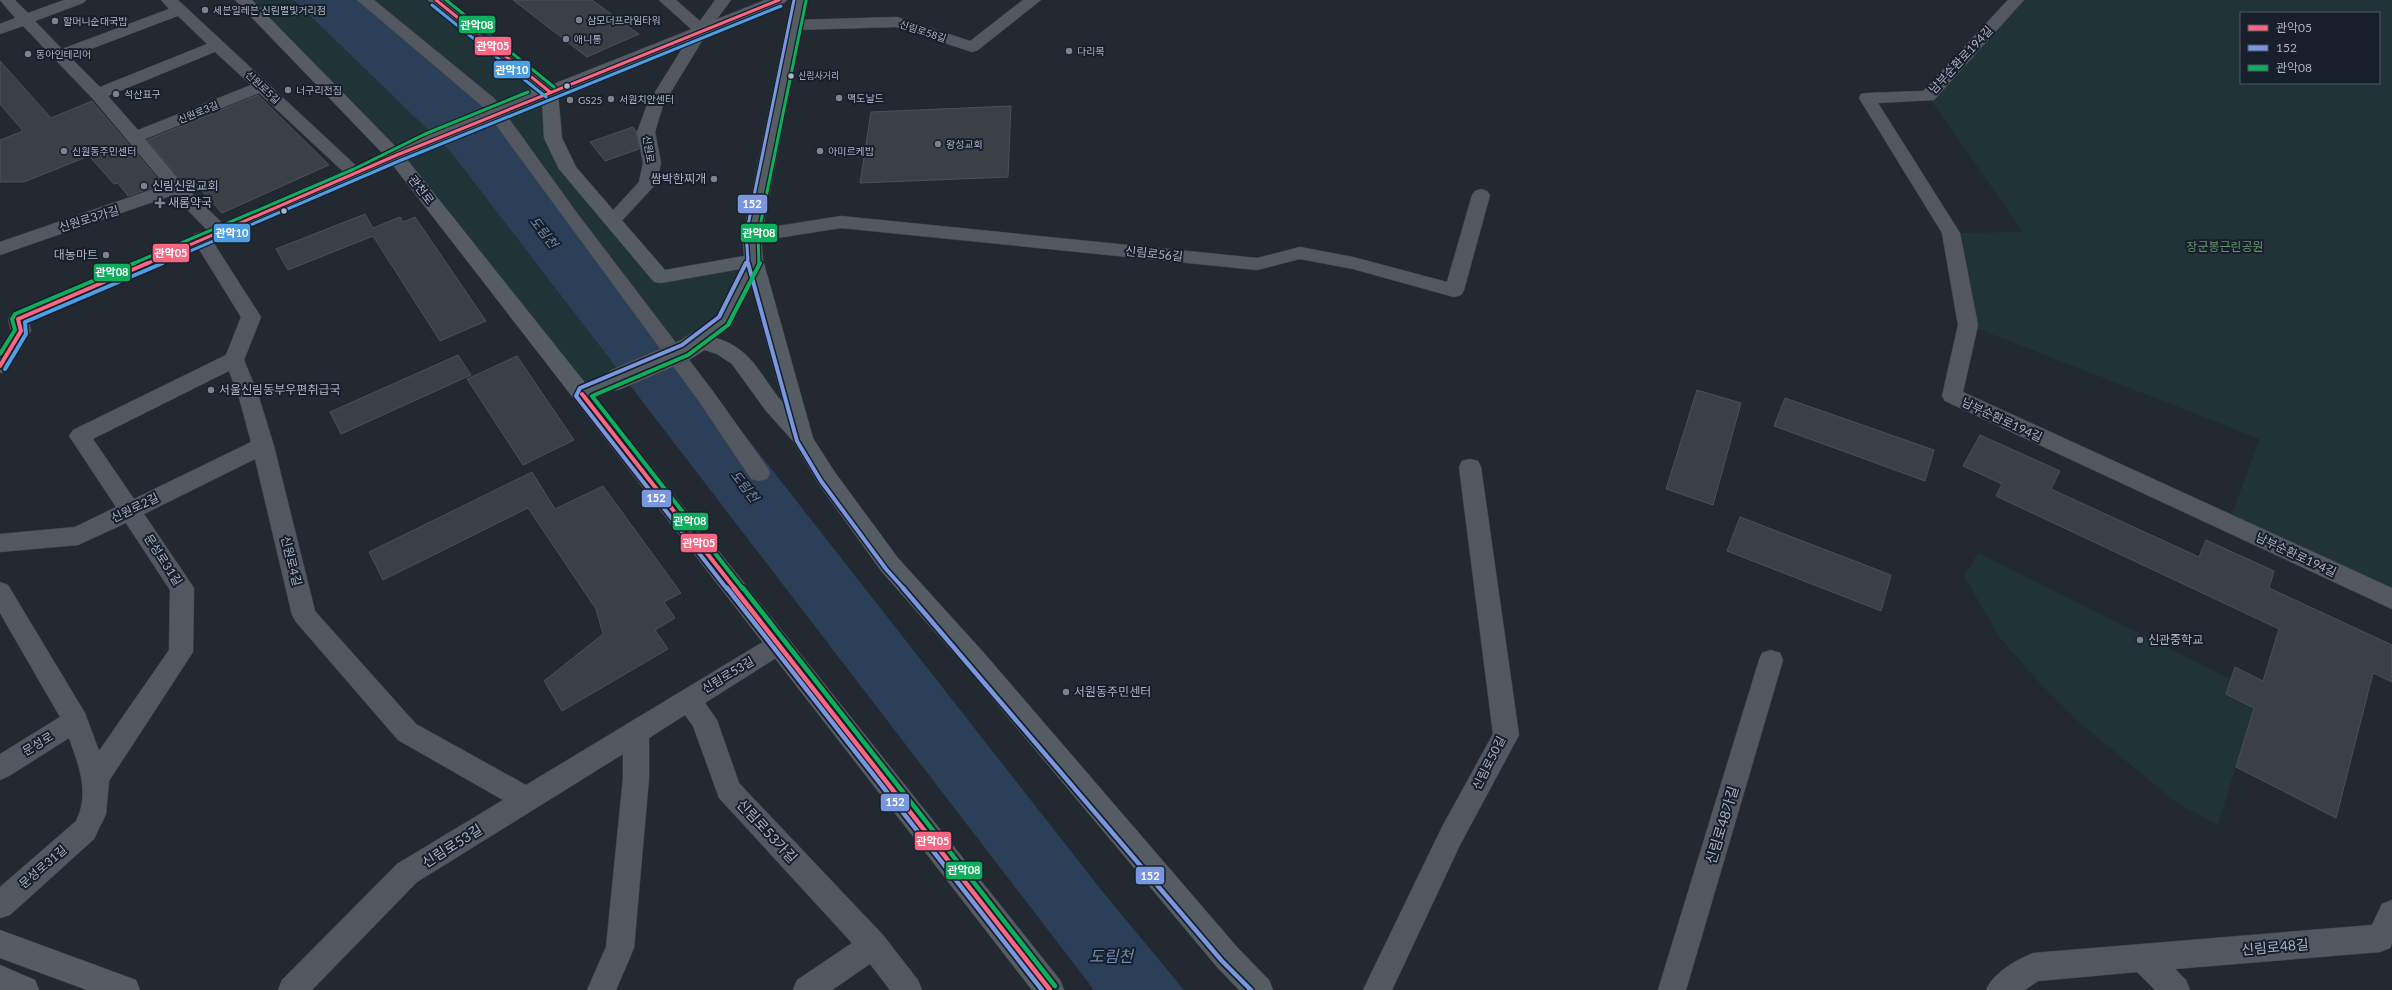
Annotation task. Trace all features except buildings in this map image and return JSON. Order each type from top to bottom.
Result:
[{"type":"main road","name":"관천로","points":[[243,0],[394,156],[1050,990]]},
{"type":"main road","points":[[436,0],[550,92],[553,138],[568,169],[661,277],[754,260]]},
{"type":"main road","points":[[0,366],[21,331],[18,319],[210,235],[356,174],[427,140],[779,0]]},
{"type":"main road","points":[[800,0],[752,236],[754,260],[803,439]]},
{"type":"main road","points":[[582,394],[669,357],[699,341],[724,321],[754,260]]},
{"type":"main road","points":[[699,341],[721,346],[737,355],[766,396],[803,439],[826,477],[890,565],[975,660],[1227,957],[1259,990]]},
{"type":"main road","points":[[0,944],[126,990]]},
{"type":"main road","points":[[0,979],[25,990]]},
{"type":"street","points":[[7,0],[59,56],[98,94],[176,187],[210,235],[251,317],[234,360]]},
{"type":"street","points":[[0,29],[78,0]]},
{"type":"street","points":[[364,0],[488,102],[574,221],[705,395],[759,473]]},
{"type":"street","points":[[667,0],[701,30]]},
{"type":"street","name":"신원로","points":[[612,221],[647,184],[652,163],[646,132],[649,118],[661,94],[701,30],[723,0]]},
{"type":"street","name":"신림로58길","points":[[795,25],[897,22],[972,47],[1033,0]]},
{"type":"street","name":"남부순환로194길","points":[[2016,0],[1928,96],[1867,98],[1951,233],[1968,325],[1952,396],[2392,599]]},
{"type":"street","points":[[59,56],[174,5]]},
{"type":"street","name":"신원로5길","points":[[174,5],[356,174]]},
{"type":"street","points":[[98,94],[218,45]]},
{"type":"street","name":"신원로3길","points":[[134,138],[262,86]]},
{"type":"street","name":"신원로3가길","points":[[0,249],[55,229],[124,208],[176,187]]},
{"type":"street","name":"신림로56길","points":[[752,236],[841,222],[1257,264],[1300,253],[1353,263],[1454,290],[1481,195]]},
{"type":"street","name":"신원로4길","points":[[234,360],[248,394],[263,446],[304,615],[407,732],[526,799]]},
{"type":"street","name":"문성로31길","points":[[0,905],[85,830],[93,814],[96,778],[181,652],[182,588],[80,436],[234,360]]},
{"type":"street","name":"신원로2길","points":[[0,543],[78,536],[263,446]]},
{"type":"street","name":"신림로50길","points":[[1377,990],[1451,836],[1506,735],[1470,467]]},
{"type":"street","points":[[0,592],[76,721],[96,778]]},
{"type":"street","name":"신림로53길","points":[[292,990],[407,873],[779,644]]},
{"type":"street","name":"신림로48가길","points":[[1672,990],[1771,660]]},
{"type":"street","name":"신림로53가길","points":[[688,700],[704,720],[728,790],[873,945],[908,990]]},
{"type":"street","name":"문성로","points":[[0,768],[76,721]]},
{"type":"street","points":[[601,990],[620,948],[636,778],[636,732]]},
{"type":"street","name":"신림로48길","points":[[2000,990],[2033,967],[2380,938],[2392,914]]},
{"type":"street","points":[[807,990],[873,945]]},
{"type":"street","points":[[2143,958],[2176,990]]},
{"type":"green space","points":[[249,0],[425,0],[532,87],[543,103],[547,138],[564,175],[657,282],[743,266],[719,317],[685,345],[586,387],[408,163]]},
{"type":"green space","name":"장군봉근린공원","points":[[2016,0],[2392,0],[2392,599],[2228,524],[2260,439],[1968,325],[1951,233],[2023,232],[1928,96]]},
{"type":"green space","points":[[1978,553],[2231,679],[2227,694],[2254,708],[2218,825],[2177,803],[2081,724],[2038,681],[2000,638],[1964,576]]},
{"type":"water","name":"도림천","points":[[294,0],[372,0],[487,106],[1102,891],[1184,990],[1094,990],[451,152]]},
{"type":"transit line","name":"관악05","points":[[436,0],[550,92]]},
{"type":"transit line","name":"관악08","points":[[446,0],[554,87]]},
{"type":"transit line","name":"관악05","points":[[0,366],[21,331],[18,319],[397,155],[779,0]]},
{"type":"transit line","name":"152","points":[[794,0],[746,235],[748,259],[719,317],[682,345],[580,388],[576,396],[1042,990]]},
{"type":"transit line","name":"관악08","points":[[806,1],[758,236],[760,262],[728,325],[688,355],[592,396],[1055,986]]},
{"type":"transit line","name":"관악10","points":[[432,5],[546,97]]},
{"type":"transit line","name":"관악10","points":[[5,369],[26,334],[25,322],[399,161],[781,6]]},
{"type":"transit line","name":"관악08","points":[[0,354],[15,330],[12,319],[15,314],[354,169],[425,134],[528,92]]},
{"type":"transit line","name":"152","points":[[747,245],[748,262],[797,441],[821,481],[886,569],[970,664],[1222,961],[1251,990]]},
{"type":"transit line","name":"관악05","points":[[582,394],[1050,990]]},
{"type":"place","name":"세븐일레븐 신림별빛거리점","points":[[205,10]]},
{"type":"place","name":"삼모더프라임타워","points":[[579,20]]},
{"type":"place","name":"할머니순대국밥","points":[[55,21]]},
{"type":"place","name":"애니통","points":[[566,39]]},
{"type":"place","name":"다리목","points":[[1069,51]]},
{"type":"place","name":"동아인테리어","points":[[28,54]]},
{"type":"place","name":"신림사거리","points":[[791,76]]},
{"type":"place","name":"너구리전집","points":[[288,90]]},
{"type":"place","name":"석산표구","points":[[116,94]]},
{"type":"place","name":"맥도날드","points":[[839,98]]},
{"type":"place","name":"서원치안센터","points":[[611,99]]},
{"type":"place","name":"GS25","points":[[570,100]]},
{"type":"place","name":"왕성교회","points":[[938,144]]},
{"type":"place","name":"신원동주민센터","points":[[64,151]]},
{"type":"place","name":"아미르케밥","points":[[820,151]]},
{"type":"place","name":"쌈박한찌개","points":[[714,179]]},
{"type":"place","name":"신림신원교회","points":[[144,186]]},
{"type":"place","name":"새롬약국","points":[[160,203]]},
{"type":"place","name":"대농마트","points":[[106,255]]},
{"type":"place","name":"서울신림동부우편취급국","points":[[211,390]]},
{"type":"place","name":"신관중학교","points":[[2140,640]]},
{"type":"place","name":"서원동주민센터","points":[[1066,692]]}]
